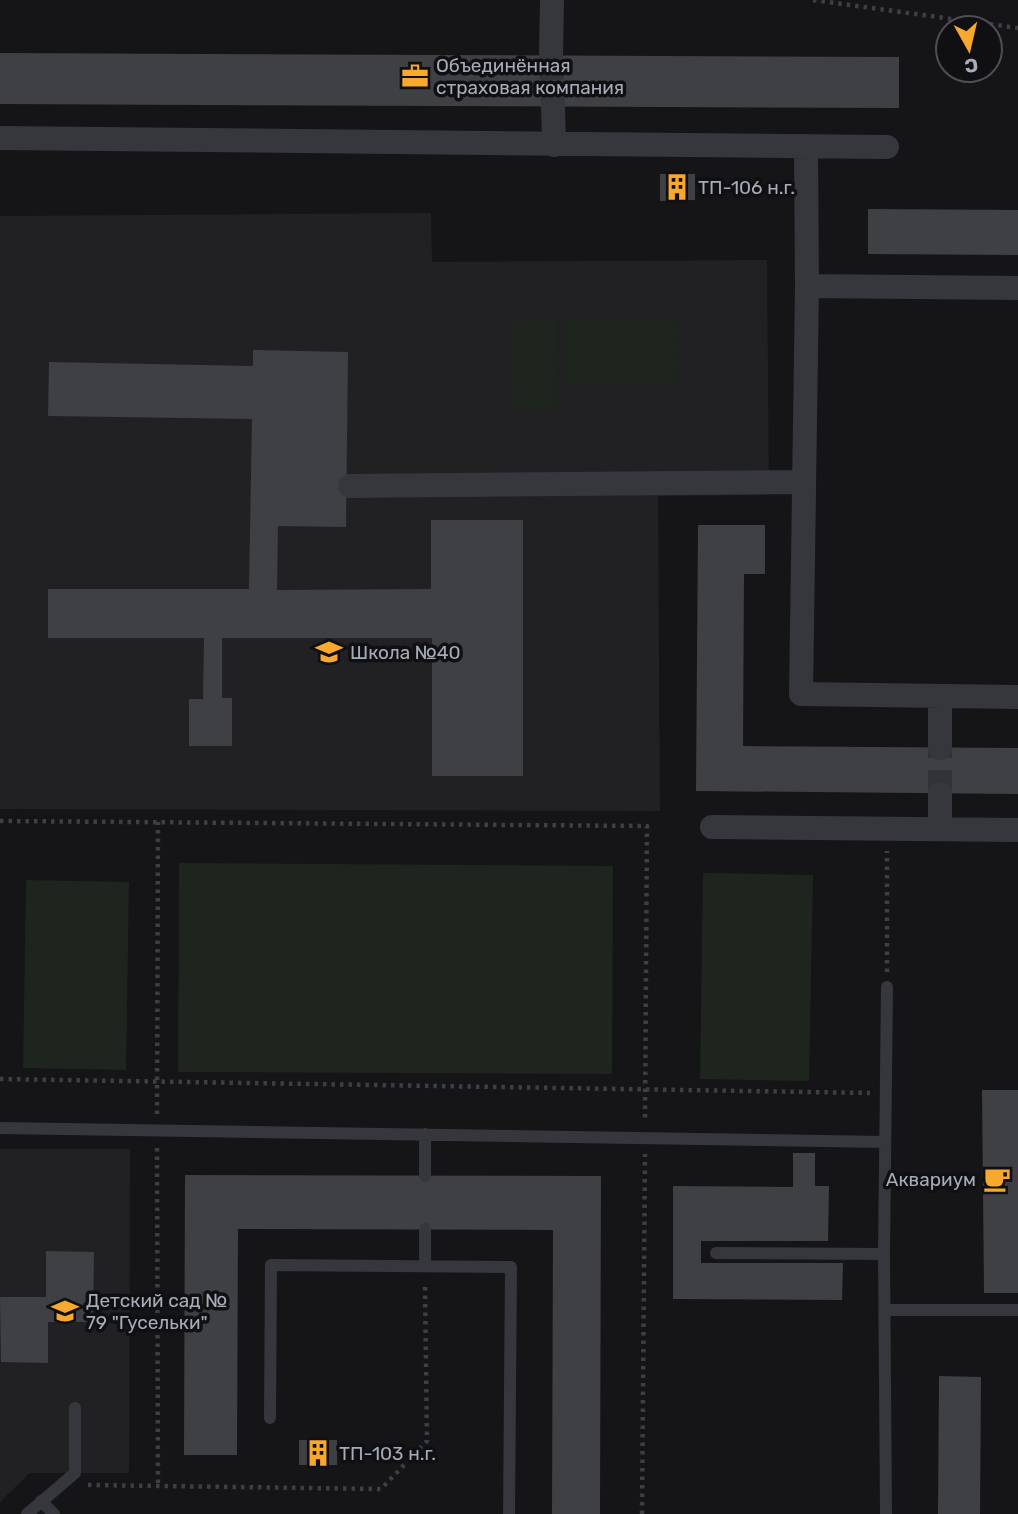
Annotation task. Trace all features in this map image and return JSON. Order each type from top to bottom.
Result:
[{"type":"street","points":[[551,56],[552,0]]},
{"type":"street","points":[[553,106],[554,145]]},
{"type":"street","points":[[0,138],[887,147]]},
{"type":"street","points":[[806,146],[807,286],[801,694],[1018,697]]},
{"type":"street","points":[[807,286],[1018,288]]},
{"type":"street","points":[[350,486],[804,482]]},
{"type":"street","points":[[940,696],[940,748]]},
{"type":"street","points":[[940,794],[940,829]]},
{"type":"street","points":[[712,827],[1018,830]]},
{"type":"lane","points":[[886,1514],[884,1254],[887,987]]},
{"type":"lane","points":[[0,1128],[885,1142]]},
{"type":"lane","points":[[425,1134],[425,1176]]},
{"type":"lane","points":[[425,1229],[425,1266]]},
{"type":"lane","points":[[716,1253],[884,1254]]},
{"type":"lane","points":[[270,1418],[271,1265],[511,1267],[509,1514]]},
{"type":"lane","points":[[885,1310],[1018,1310]]},
{"type":"lane","points":[[27,1514],[75,1473],[75,1408]]},
{"type":"lane","points":[[41,1501],[54,1514]]},
{"type":"path","points":[[813,0],[1018,28]]},
{"type":"path","points":[[0,821],[647,826],[642,1514]]},
{"type":"path","points":[[158,821],[158,1486]]},
{"type":"path","points":[[887,828],[887,987]]},
{"type":"path","points":[[0,1079],[885,1094]]},
{"type":"path","points":[[79,1485],[381,1489],[427,1441],[425,1266]]},
{"type":"shaded area","name":"Школа №40","points":[[431,213],[432,262],[767,260],[769,495],[658,496],[660,811],[0,809],[0,216]]},
{"type":"shaded area","points":[[557,318],[558,409],[513,410],[511,319]]},
{"type":"shaded area","points":[[678,318],[679,383],[566,385],[565,320]]},
{"type":"shaded area","points":[[179,863],[613,866],[612,1074],[178,1072]]},
{"type":"shaded area","points":[[703,873],[813,875],[809,1081],[700,1079]]},
{"type":"shaded area","points":[[26,880],[129,882],[126,1070],[23,1068]]},
{"type":"shaded area","name":"Детский сад № 79 \"Гусельки\"","points":[[0,1149],[130,1149],[129,1473],[30,1473],[0,1502]]},
{"type":"building","points":[[0,53],[899,57],[899,108],[0,104]]},
{"type":"building","name":"ТП-106 н.г.","points":[[660,174],[695,174],[695,200],[660,201]]},
{"type":"building","points":[[868,209],[1018,210],[1018,255],[868,254]]},
{"type":"building","points":[[253,350],[348,352],[346,527],[278,526],[277,590],[431,589],[431,520],[523,520],[523,776],[432,776],[432,638],[222,638],[222,698],[232,698],[232,746],[189,746],[189,699],[203,699],[204,638],[48,638],[48,589],[249,589],[252,419],[48,416],[49,362],[253,366]]},
{"type":"building","points":[[698,525],[765,525],[765,574],[744,574],[743,746],[1018,748],[1018,794],[696,791]]},
{"type":"building","points":[[982,1090],[1018,1090],[1018,1293],[984,1293]]},
{"type":"building","points":[[793,1153],[815,1153],[815,1186],[829,1186],[828,1241],[701,1241],[701,1263],[843,1263],[842,1300],[673,1299],[673,1186],[793,1187]]},
{"type":"building","points":[[185,1175],[601,1176],[600,1514],[552,1514],[553,1230],[238,1229],[237,1455],[184,1455]]},
{"type":"building","points":[[46,1251],[94,1252],[93,1322],[48,1322],[48,1363],[1,1362],[0,1297],[46,1297]]},
{"type":"building","points":[[939,1376],[981,1377],[980,1514],[938,1514]]},
{"type":"building","name":"ТП-103 н.г.","points":[[299,1440],[337,1440],[337,1465],[299,1465]]},
{"type":"tunnel","points":[[551,56],[553,106]]},
{"type":"tunnel","points":[[940,748],[940,794]]},
{"type":"place","name":"Объединённая страховая компания","points":[[415,76]]},
{"type":"place","name":"ТП-106 н.г.","points":[[677,187]]},
{"type":"place","name":"Школа №40","points":[[329,652]]},
{"type":"place","name":"Аквариум","points":[[997,1179]]},
{"type":"place","name":"Детский сад № 79 \"Гусельки\"","points":[[65,1311]]},
{"type":"place","name":"ТП-103 н.г.","points":[[318,1453]]}]
